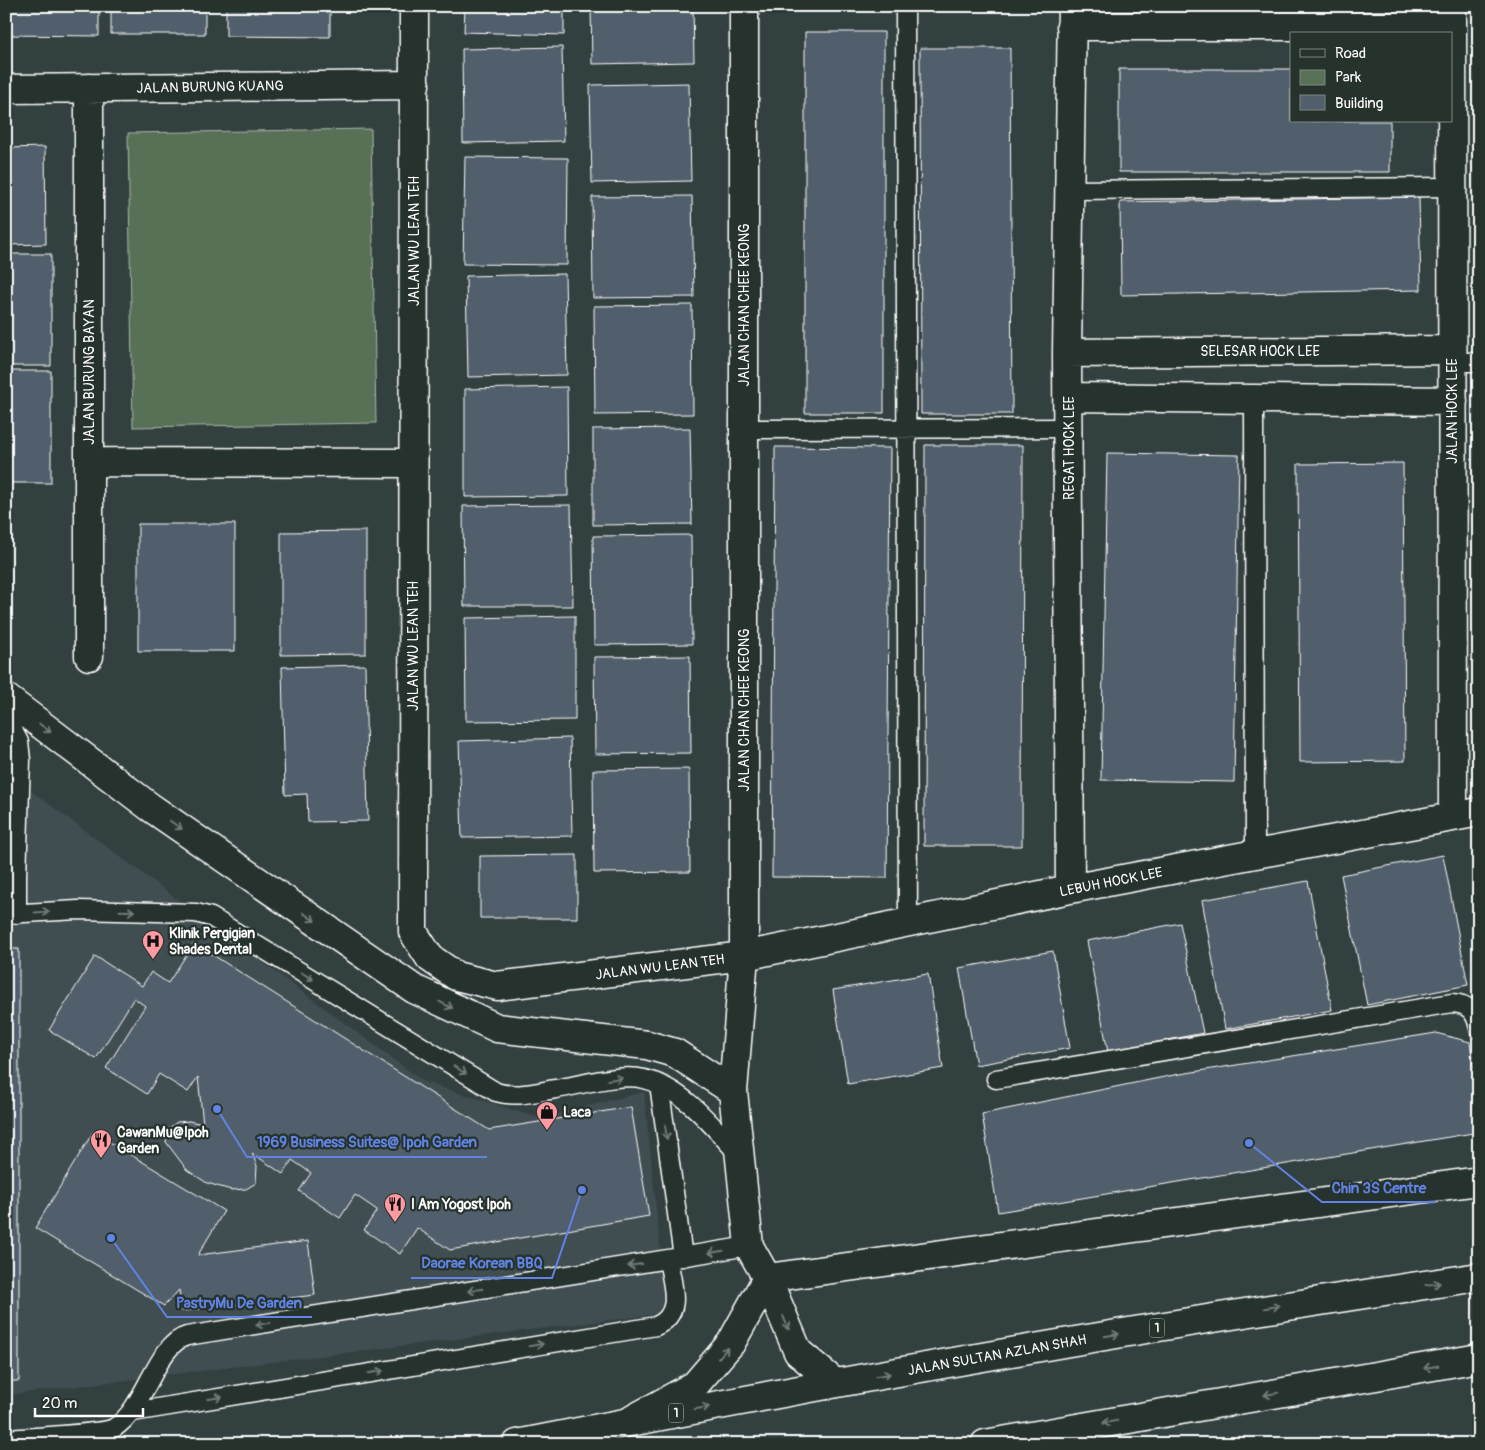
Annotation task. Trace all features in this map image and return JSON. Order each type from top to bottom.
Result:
[{"type":"street","name":"JALAN WU LEAN TEH","points":[[414,6],[412,463],[413,932],[430,958],[456,976],[497,986],[744,956]]},
{"type":"street","name":"JALAN CHAN CHEE KEONG","points":[[744,6],[744,956],[733,1090],[749,1246],[767,1278],[798,1352],[835,1384]]},
{"type":"street","points":[[1071,16],[1452,16]]},
{"type":"street","name":"REGAT HOCK LEE","points":[[1070,889],[1068,353],[1071,16]]},
{"type":"street","name":"JALAN HOCK LEE","points":[[1452,16],[1452,187],[1461,358],[1453,401],[1466,814]]},
{"type":"street","name":"JALAN BURUNG KUANG","points":[[6,89],[415,85]]},
{"type":"street","name":"JALAN BURUNG BAYAN","points":[[88,656],[89,88]]},
{"type":"street","name":"SELESAR HOCK LEE","points":[[1068,353],[1461,358]]},
{"type":"street","points":[[1069,397],[1453,401]]},
{"type":"street","points":[[89,462],[412,463]]},
{"type":"street","points":[[6,698],[150,807],[414,988],[497,1028],[647,1045],[674,1053],[733,1090]]},
{"type":"street","name":"LEBUH HOCK LEE","points":[[744,956],[1070,889],[1466,814]]},
{"type":"street","points":[[628,1422],[695,1385],[732,1343],[767,1278],[1479,1181]]},
{"type":"street","name":"JALAN SULTAN AZLAN SHAH","points":[[517,1444],[835,1384],[1278,1306],[1479,1277]]},
{"type":"street","points":[[985,1444],[1479,1358]]},
{"type":"lane","points":[[905,6],[908,922]]},
{"type":"lane","points":[[1069,190],[1452,187]]},
{"type":"lane","points":[[1254,399],[1255,855]]},
{"type":"lane","points":[[744,429],[1069,428]]},
{"type":"lane","points":[[6,717],[18,742],[21,760],[12,877],[12,914],[78,910],[196,913],[211,917],[496,1092],[516,1095],[624,1078],[643,1078],[659,1084],[678,1095],[699,1113],[741,1157]]},
{"type":"lane","points":[[996,1079],[1452,1003],[1463,1004],[1472,1010],[1479,1029]]},
{"type":"lane","points":[[133,1412],[656,1326],[666,1321],[672,1313],[674,1301],[676,1258],[659,1084]]},
{"type":"lane","points":[[6,1439],[112,1429],[133,1412],[168,1349],[180,1338],[749,1246]]},
{"type":"shaded area","points":[[6,772],[424,1082],[539,1118],[644,1092],[667,1313],[6,1395]]},
{"type":"green space","points":[[371,129],[376,423],[133,427],[128,133]]},
{"type":"building","points":[[6,6],[99,6],[99,36],[6,35]]},
{"type":"building","points":[[111,6],[205,6],[205,34],[111,34]]},
{"type":"building","points":[[226,6],[330,6],[330,37],[226,36]]},
{"type":"building","points":[[465,6],[564,6],[564,35],[464,32]]},
{"type":"building","points":[[591,6],[693,6],[694,62],[592,64]]},
{"type":"building","points":[[805,32],[884,32],[884,413],[805,413]]},
{"type":"building","points":[[562,47],[564,141],[463,143],[462,49]]},
{"type":"building","points":[[920,48],[1010,48],[1012,414],[921,414]]},
{"type":"building","points":[[1119,69],[1290,69],[1290,122],[1390,122],[1390,172],[1119,172]]},
{"type":"building","points":[[689,83],[691,181],[592,183],[590,85]]},
{"type":"building","points":[[45,147],[46,244],[6,245],[6,148]]},
{"type":"building","points":[[465,157],[568,158],[567,265],[463,264]]},
{"type":"building","points":[[692,196],[694,297],[593,298],[592,197]]},
{"type":"building","points":[[1419,197],[1421,290],[1121,295],[1120,202]]},
{"type":"building","points":[[6,254],[51,254],[51,366],[6,366]]},
{"type":"building","points":[[565,274],[567,375],[468,377],[466,276]]},
{"type":"building","points":[[692,305],[693,414],[595,415],[594,306]]},
{"type":"building","points":[[6,371],[51,371],[51,483],[6,483]]},
{"type":"building","points":[[567,387],[568,496],[465,497],[465,389]]},
{"type":"building","points":[[690,428],[692,524],[593,525],[593,429]]},
{"type":"building","points":[[925,445],[1023,445],[1022,846],[924,846]]},
{"type":"building","points":[[775,447],[890,448],[887,878],[772,877]]},
{"type":"building","points":[[1107,453],[1239,455],[1234,782],[1101,780]]},
{"type":"building","points":[[1403,463],[1405,761],[1300,762],[1298,464]]},
{"type":"building","points":[[571,505],[573,606],[464,606],[463,506]]},
{"type":"building","points":[[138,524],[235,524],[235,651],[138,651]]},
{"type":"building","points":[[366,531],[366,654],[281,655],[281,532]]},
{"type":"building","points":[[691,535],[692,644],[594,645],[593,536]]},
{"type":"building","points":[[575,616],[575,720],[466,721],[465,618]]},
{"type":"building","points":[[690,656],[691,753],[595,754],[594,657]]},
{"type":"building","points":[[365,665],[368,821],[308,822],[307,794],[285,795],[282,667]]},
{"type":"building","points":[[570,738],[572,836],[462,838],[459,741]]},
{"type":"building","points":[[689,769],[690,872],[594,873],[593,770]]},
{"type":"building","points":[[577,855],[577,918],[480,918],[480,856]]},
{"type":"building","points":[[1443,855],[1468,985],[1367,1005],[1341,875]]},
{"type":"building","points":[[1308,881],[1332,1010],[1225,1029],[1202,900]]},
{"type":"building","points":[[1180,923],[1203,1033],[1108,1052],[1087,941]]},
{"type":"building","points":[[194,943],[489,1130],[631,1107],[649,1216],[450,1250],[417,1228],[400,1254],[364,1230],[377,1210],[355,1195],[340,1218],[299,1191],[311,1173],[292,1160],[283,1174],[252,1153],[257,1166],[256,1183],[246,1189],[231,1190],[207,1183],[187,1170],[166,1142],[168,1129],[177,1122],[189,1121],[203,1124],[198,1077],[188,1092],[159,1074],[147,1094],[106,1068],[145,1006],[134,998],[96,1059],[49,1030],[95,956],[142,986],[151,972],[168,983]]},
{"type":"building","points":[[6,949],[19,949],[19,1381],[6,1381]]},
{"type":"building","points":[[1053,951],[1070,1048],[976,1065],[959,968]]},
{"type":"building","points":[[928,974],[943,1068],[848,1084],[833,990]]},
{"type":"building","points":[[1436,1033],[1470,1042],[1479,1105],[1479,1132],[998,1212],[982,1114],[1174,1075]]},
{"type":"building","points":[[93,1132],[224,1211],[198,1255],[308,1241],[315,1295],[182,1311],[179,1290],[164,1306],[35,1228]]},
{"type":"place","name":"Klinik Pergigian Shades Dental","points":[[153,960]]},
{"type":"place","name":"1969 Business Suites@ Ipoh Garden","points":[[217,1109]]},
{"type":"place","name":"Laca","points":[[547,1131]]},
{"type":"place","name":"Chin 3S Centre","points":[[1249,1143]]},
{"type":"place","name":"CawanMu@Ipoh Garden","points":[[101,1159]]},
{"type":"place","name":"Daorae Korean BBQ","points":[[582,1190]]},
{"type":"place","name":"I Am Yogost Ipoh","points":[[395,1223]]},
{"type":"place","name":"PastryMu De Garden","points":[[111,1238]]}]
